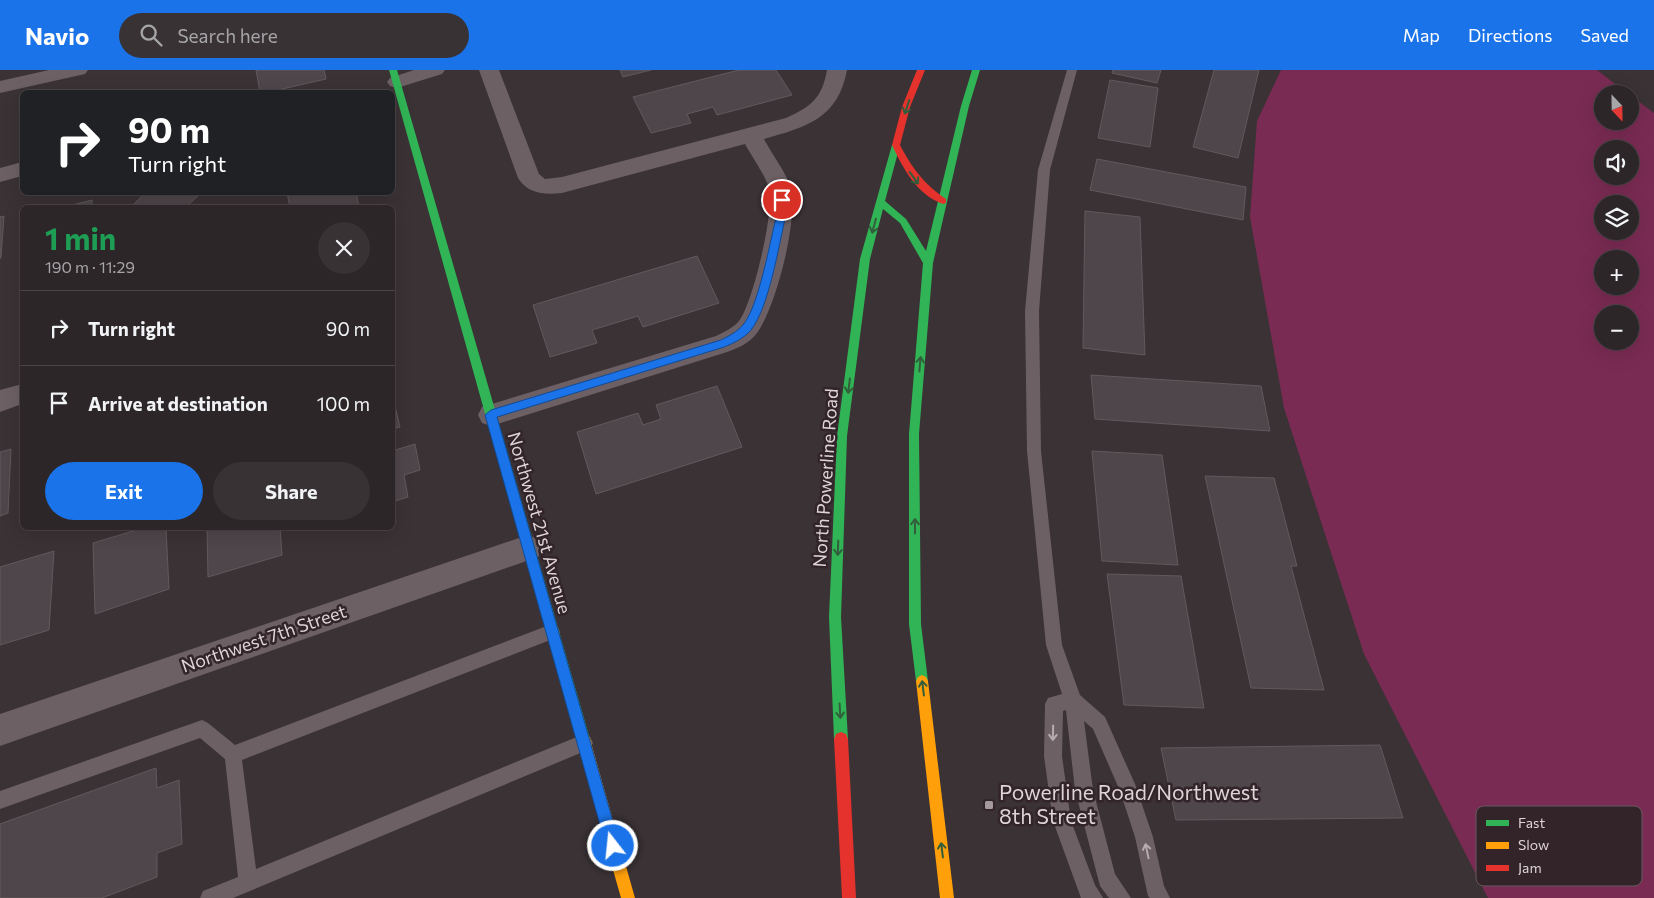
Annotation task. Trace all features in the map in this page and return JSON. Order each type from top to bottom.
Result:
[{"type":"main road","name":"North Powerline Road","points":[[849,898],[835,618],[842,436],[865,259],[906,107],[921,70]]},
{"type":"main road","points":[[948,898],[915,624],[914,434],[928,262],[965,106],[976,70]]},
{"type":"main road","name":"Northwest 21st Avenue","points":[[395,76],[628,898]]},
{"type":"main road","points":[[896,145],[913,178],[924,190],[943,201]]},
{"type":"main road","points":[[880,202],[895,210],[904,220],[928,262]]},
{"type":"street","points":[[395,76],[435,70]]},
{"type":"street","points":[[489,70],[529,178],[535,184],[543,187],[562,185],[790,124],[815,113],[830,94],[835,83],[837,70]]},
{"type":"street","points":[[0,87],[71,71]]},
{"type":"street","points":[[491,415],[724,343],[736,337],[747,327],[759,307],[781,214],[782,200],[780,188],[751,135]]},
{"type":"street","points":[[0,174],[20,169]]},
{"type":"street","points":[[0,401],[20,395]]},
{"type":"street","name":"Northwest 7th Street","points":[[0,730],[528,548]]},
{"type":"lane","points":[[1072,70],[1044,170],[1032,311],[1034,451],[1054,644],[1073,700],[1084,790],[1107,879],[1121,898]]},
{"type":"lane","points":[[233,755],[552,632]]},
{"type":"lane","points":[[1073,700],[1054,704],[1053,756],[1062,821],[1088,891],[1093,898]]},
{"type":"lane","points":[[1073,700],[1099,723],[1129,790],[1144,837],[1155,889],[1160,898]]},
{"type":"lane","points":[[0,800],[202,729],[233,755],[248,882]]},
{"type":"lane","points":[[210,898],[584,743]]},
{"type":"shaded area","points":[[1281,70],[1597,70],[1616,85],[1594,85],[1594,130],[1639,130],[1639,102],[1654,113],[1654,898],[1488,898],[1482,886],[1642,886],[1642,806],[1476,806],[1476,874],[1364,654],[1284,408],[1250,217],[1257,121]]},
{"type":"building","points":[[256,70],[324,70],[326,79],[278,90],[260,90]]},
{"type":"building","points":[[620,70],[651,70],[623,77]]},
{"type":"building","points":[[739,70],[776,70],[792,95],[717,115],[713,107],[687,114],[691,123],[651,133],[633,97]]},
{"type":"building","points":[[1113,70],[1161,70],[1157,83],[1112,73]]},
{"type":"building","points":[[1214,70],[1259,70],[1238,158],[1193,147]]},
{"type":"building","points":[[1110,80],[1158,88],[1150,147],[1098,138]]},
{"type":"building","points":[[1097,159],[1246,187],[1243,220],[1090,190]]},
{"type":"building","points":[[143,195],[199,195],[188,205],[133,205]]},
{"type":"building","points":[[288,195],[357,195],[359,205],[289,205]]},
{"type":"building","points":[[92,200],[92,205],[73,205]]},
{"type":"building","points":[[1085,211],[1140,217],[1145,355],[1083,348]]},
{"type":"building","points":[[4,216],[1,258],[0,258],[0,217]]},
{"type":"building","points":[[697,256],[719,303],[643,327],[638,316],[592,330],[597,343],[550,357],[533,305]]},
{"type":"building","points":[[1091,375],[1261,386],[1270,431],[1095,419]]},
{"type":"building","points":[[717,386],[742,447],[596,494],[577,432],[638,413],[643,425],[661,419],[656,405]]},
{"type":"building","points":[[395,406],[400,427],[395,428]]},
{"type":"building","points":[[415,444],[420,470],[404,475],[408,497],[395,501],[395,450]]},
{"type":"building","points":[[11,449],[8,513],[0,516],[0,452]]},
{"type":"building","points":[[1092,451],[1162,455],[1178,565],[1102,561]]},
{"type":"building","points":[[1205,476],[1274,478],[1297,566],[1291,566],[1324,690],[1251,688]]},
{"type":"building","points":[[136,530],[166,530],[169,589],[95,614],[93,543]]},
{"type":"building","points":[[207,530],[280,530],[282,555],[208,577]]},
{"type":"building","points":[[54,551],[49,630],[0,645],[0,567]]},
{"type":"building","points":[[1107,574],[1181,576],[1204,708],[1124,705]]},
{"type":"building","points":[[1380,745],[1403,818],[1176,820],[1161,748]]},
{"type":"building","points":[[156,768],[157,788],[179,780],[182,844],[157,853],[157,877],[102,898],[0,898],[0,824]]},
{"type":"traffic: fast","points":[[393,70],[583,739]]},
{"type":"traffic: fast","points":[[922,681],[915,624],[914,434],[928,263],[965,106],[976,70]]},
{"type":"traffic: fast","points":[[841,739],[835,617],[842,436],[865,259],[896,145]]},
{"type":"traffic: fast","points":[[880,202],[903,221],[928,263]]},
{"type":"traffic: slow","points":[[922,681],[947,898]]},
{"type":"traffic: slow","points":[[583,739],[628,898]]},
{"type":"traffic: jam","points":[[896,145],[906,107],[921,70]]},
{"type":"traffic: jam","points":[[896,145],[905,163],[920,183],[943,201]]},
{"type":"traffic: jam","points":[[841,739],[849,898]]},
{"type":"place","name":"Powerline Road/Northwest 8th Street","points":[[989,805]]},
{"type":"route","points":[[613,846],[491,415],[724,343],[736,337],[747,327],[759,307],[781,214],[782,200]]}]
